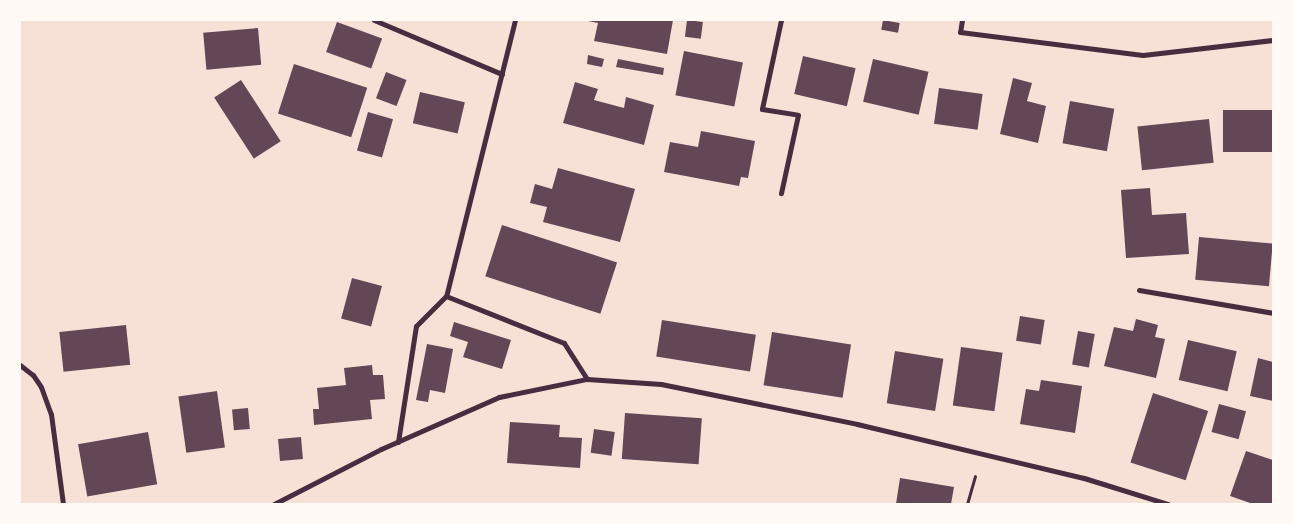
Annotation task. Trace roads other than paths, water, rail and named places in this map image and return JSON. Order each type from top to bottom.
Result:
[{"type":"street","points":[[374,20],[502,74]]},
{"type":"street","points":[[398,442],[416,326],[446,296],[515,20]]},
{"type":"street","points":[[780,20],[762,109],[798,115],[781,193]]},
{"type":"street","points":[[962,20],[960,32],[1144,55],[1273,40]]},
{"type":"street","points":[[1139,290],[1273,313]]},
{"type":"street","points":[[446,296],[564,343],[587,379]]},
{"type":"street","points":[[20,365],[41,387],[51,414],[63,504]]},
{"type":"street","points":[[274,504],[398,442],[499,397],[587,379],[661,384],[981,453],[1084,478],[1168,504]]}]
